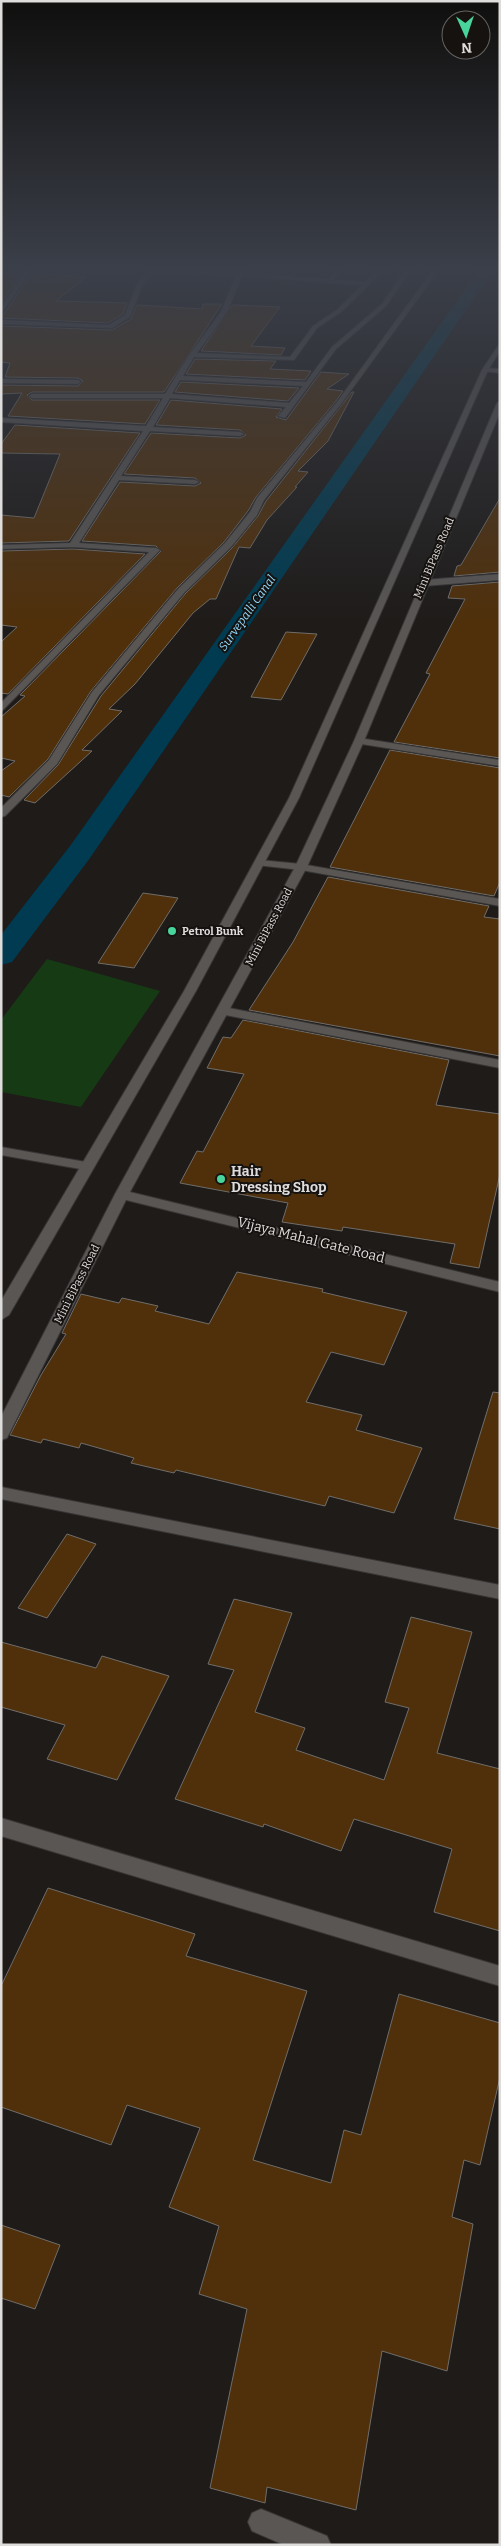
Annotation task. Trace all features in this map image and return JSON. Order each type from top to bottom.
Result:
[{"type":"street","points":[[73,545],[117,478],[173,386]]},
{"type":"street","points":[[282,416],[307,386]]},
{"type":"street","points":[[1,814],[52,762],[95,694],[181,591],[228,545],[254,513],[260,500],[310,436],[340,403],[352,386]]},
{"type":"street","points":[[1,1315],[86,1166],[190,991],[294,798],[478,386]]},
{"type":"street","points":[[32,396],[167,396],[291,405]]},
{"type":"street","name":"Mini BiPass Road","points":[[1,1434],[122,1194],[224,1011],[300,867],[359,741],[500,403]]},
{"type":"street","points":[[1,420],[240,434]]},
{"type":"street","points":[[117,478],[195,482]]},
{"type":"street","points":[[1,547],[73,545],[156,550],[1,709]]},
{"type":"street","points":[[424,583],[500,577]]},
{"type":"street","points":[[359,741],[500,763]]},
{"type":"street","points":[[260,863],[300,867],[500,903]]},
{"type":"street","points":[[224,1011],[500,1064]]},
{"type":"street","points":[[1,1151],[86,1166]]},
{"type":"street","name":"Vijaya Mahal Gate Road","points":[[122,1194],[500,1286]]},
{"type":"street","points":[[1,1493],[500,1592]]},
{"type":"street","points":[[1,1827],[500,1976]]},
{"type":"street","points":[[261,2522],[318,2545]]},
{"type":"green space","points":[[47,959],[160,991],[81,1107],[1,1092],[1,1020]]},
{"type":"building","points":[[2,386],[168,386],[164,392],[32,392],[27,395],[32,400],[160,400],[145,424],[8,416],[22,393],[1,394]]},
{"type":"building","points":[[179,386],[299,388],[288,401],[175,392]]},
{"type":"building","points":[[311,386],[332,386],[327,389],[343,391],[256,497],[248,511],[224,542],[177,588],[91,691],[48,759],[9,797],[1,795],[1,771],[15,761],[1,758],[1,717],[25,696],[20,695],[161,551],[156,546],[82,541],[120,482],[195,486],[201,483],[195,478],[124,474],[151,433],[240,438],[246,435],[240,430],[156,425],[171,400],[282,409],[276,417],[286,420]]},
{"type":"building","points":[[352,392],[354,392],[328,441],[298,471],[308,472],[267,520],[250,548],[239,547],[216,599],[210,599],[193,613],[135,684],[109,709],[122,711],[82,750],[92,751],[35,803],[24,800],[58,765],[101,696],[185,594],[232,548],[258,516],[266,501]]},
{"type":"building","points":[[15,425],[140,433],[69,541],[1,543],[1,515],[34,518],[60,454],[1,453],[1,444]]},
{"type":"building","points":[[500,498],[500,572],[454,576],[457,566],[461,565]]},
{"type":"building","points":[[73,549],[145,554],[8,694],[1,693],[1,642],[17,627],[1,625],[1,551]]},
{"type":"building","points":[[500,582],[500,758],[394,742],[430,674],[426,673],[465,599],[448,598],[452,586]]},
{"type":"building","points":[[286,632],[317,634],[281,700],[251,697]]},
{"type":"building","points":[[390,750],[500,768],[500,882],[494,896],[330,867]]},
{"type":"building","points":[[328,877],[489,906],[484,917],[500,919],[500,1056],[249,1010],[293,942]]},
{"type":"building","points":[[143,893],[178,898],[134,968],[98,963]]},
{"type":"building","points":[[243,1020],[449,1060],[436,1105],[500,1114],[500,1174],[479,1268],[450,1263],[455,1244],[343,1227],[342,1231],[282,1222],[288,1203],[180,1183],[197,1151],[203,1152],[244,1074],[207,1068],[223,1037],[231,1038]]},
{"type":"building","points":[[237,1272],[323,1289],[322,1292],[407,1312],[384,1365],[331,1352],[306,1402],[362,1415],[356,1430],[422,1448],[394,1513],[329,1496],[325,1506],[176,1470],[174,1473],[131,1463],[134,1458],[81,1443],[79,1448],[43,1439],[41,1443],[10,1435],[41,1375],[66,1334],[62,1333],[81,1294],[119,1303],[122,1298],[158,1306],[155,1311],[209,1324]]},
{"type":"building","points":[[493,1392],[500,1393],[500,1529],[454,1519]]},
{"type":"building","points":[[67,1534],[96,1544],[47,1618],[18,1608]]},
{"type":"building","points":[[234,1599],[292,1613],[255,1712],[305,1728],[296,1750],[384,1780],[409,1708],[385,1702],[411,1617],[472,1632],[437,1753],[500,1769],[500,1931],[434,1912],[452,1849],[354,1819],[341,1851],[264,1824],[263,1827],[175,1799],[234,1670],[208,1664]]},
{"type":"building","points":[[1,1642],[96,1668],[102,1656],[169,1676],[117,1780],[47,1759],[65,1725],[1,1707]]},
{"type":"building","points":[[48,1888],[195,1934],[186,1956],[307,1991],[253,2160],[331,2183],[344,2130],[361,2135],[399,1994],[500,2023],[500,2077],[480,2165],[464,2160],[452,2217],[473,2224],[447,2371],[382,2351],[356,2510],[267,2487],[265,2503],[210,2488],[247,2309],[199,2294],[219,2226],[169,2207],[200,2128],[127,2105],[111,2145],[1,2107],[1,1986]]},
{"type":"building","points":[[1,2225],[60,2245],[35,2309],[1,2298]]},
{"type":"waterway","name":"Survepalli Canal","points":[[1,956],[80,852],[405,386]]},
{"type":"place","name":"Petrol Bunk","points":[[172,931]]},
{"type":"place","name":"Hair Dressing Shop","points":[[221,1179]]}]
